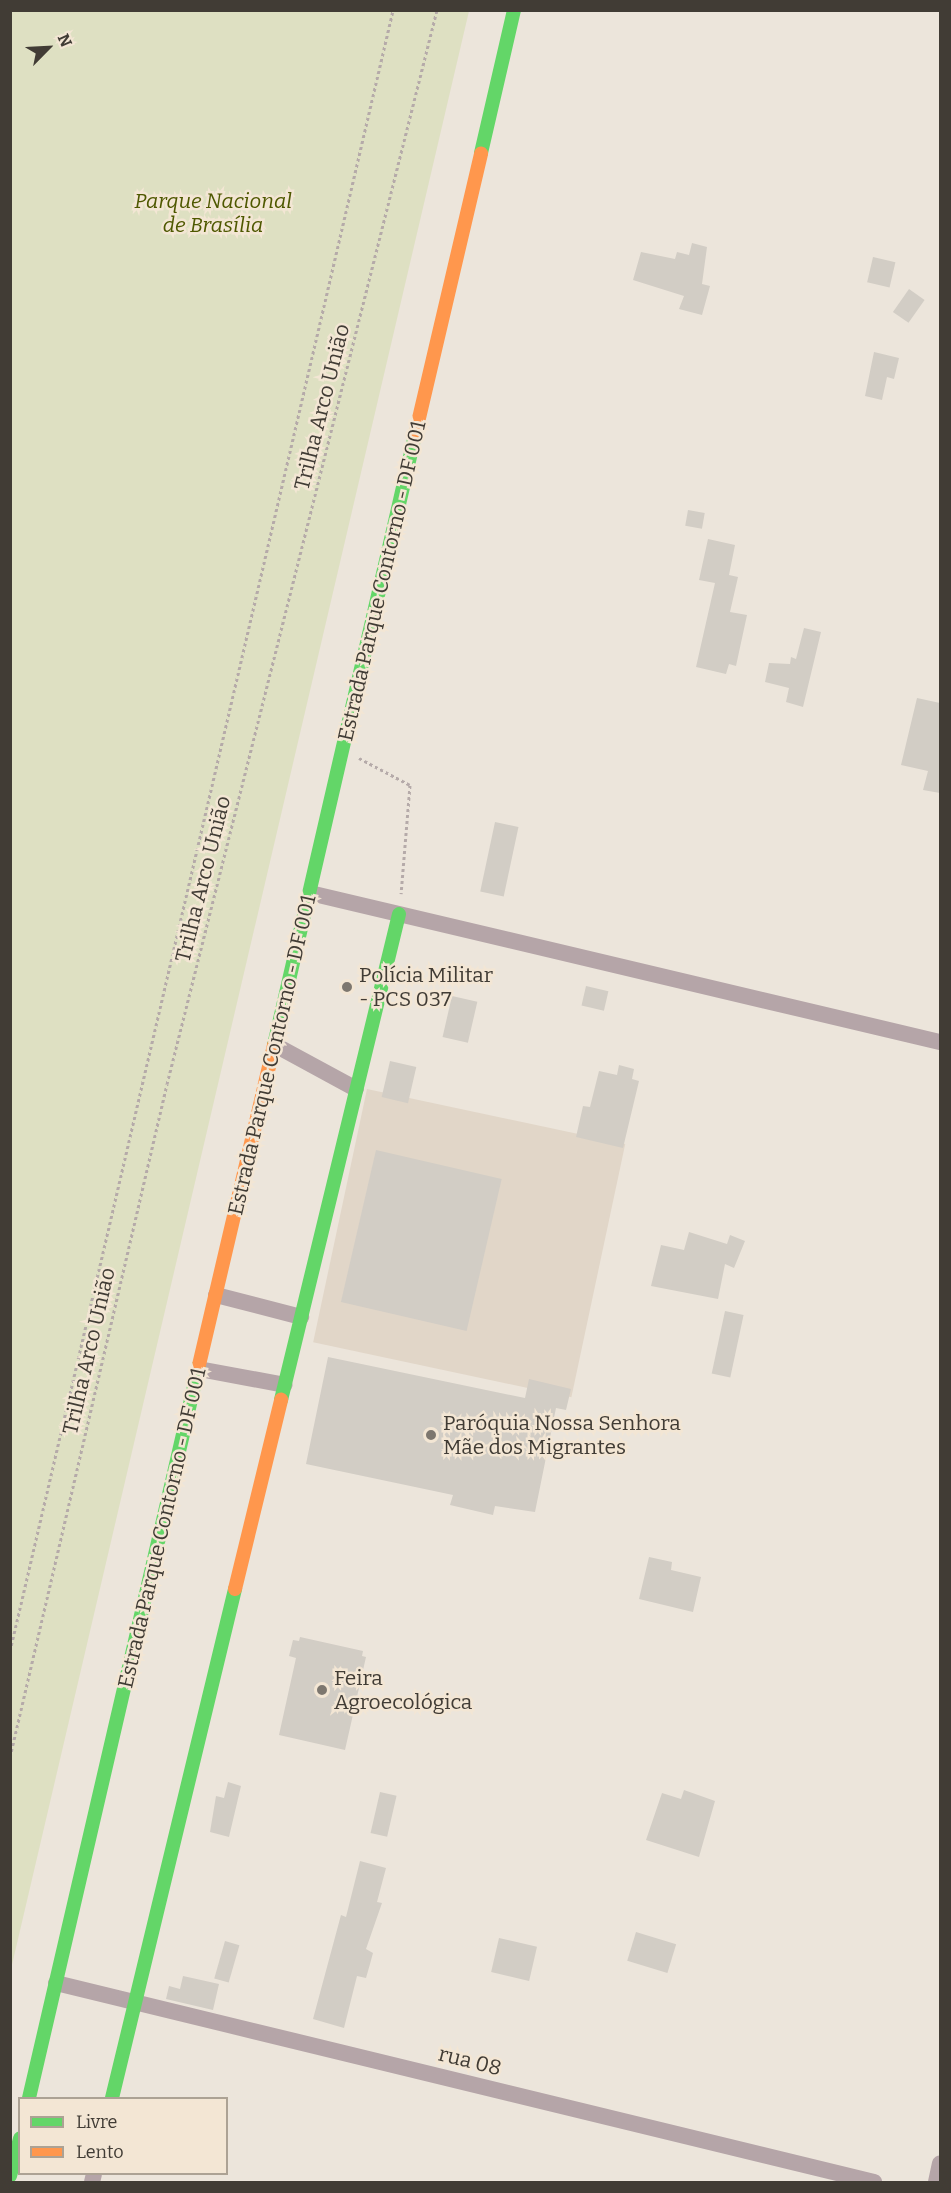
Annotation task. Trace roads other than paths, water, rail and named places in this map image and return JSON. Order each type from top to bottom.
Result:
[{"type":"main road","name":"Estrada Parque Contorno - DF 001","points":[[29,2097],[514,10]]},
{"type":"main road","points":[[112,2097],[399,914]]},
{"type":"main road","points":[[10,2176],[18,2146]]},
{"type":"street","points":[[310,893],[940,1042]]},
{"type":"street","points":[[275,1045],[356,1089]]},
{"type":"street","points":[[216,1295],[301,1317]]},
{"type":"street","points":[[199,1369],[285,1385]]},
{"type":"street","name":"rua 08","points":[[56,1983],[874,2182]]},
{"type":"street","points":[[936,2182],[940,2163]]},
{"type":"place","name":"Polícia Militar - PCS 037","points":[[347,987]]},
{"type":"place","name":"Paróquia Nossa Senhora Mãe dos Migrantes","points":[[431,1435]]},
{"type":"place","name":"Feira Agroecológica","points":[[322,1690]]},
{"type":"park label","name":"Parque Nacional de Brasília","points":[[213,213]]}]
